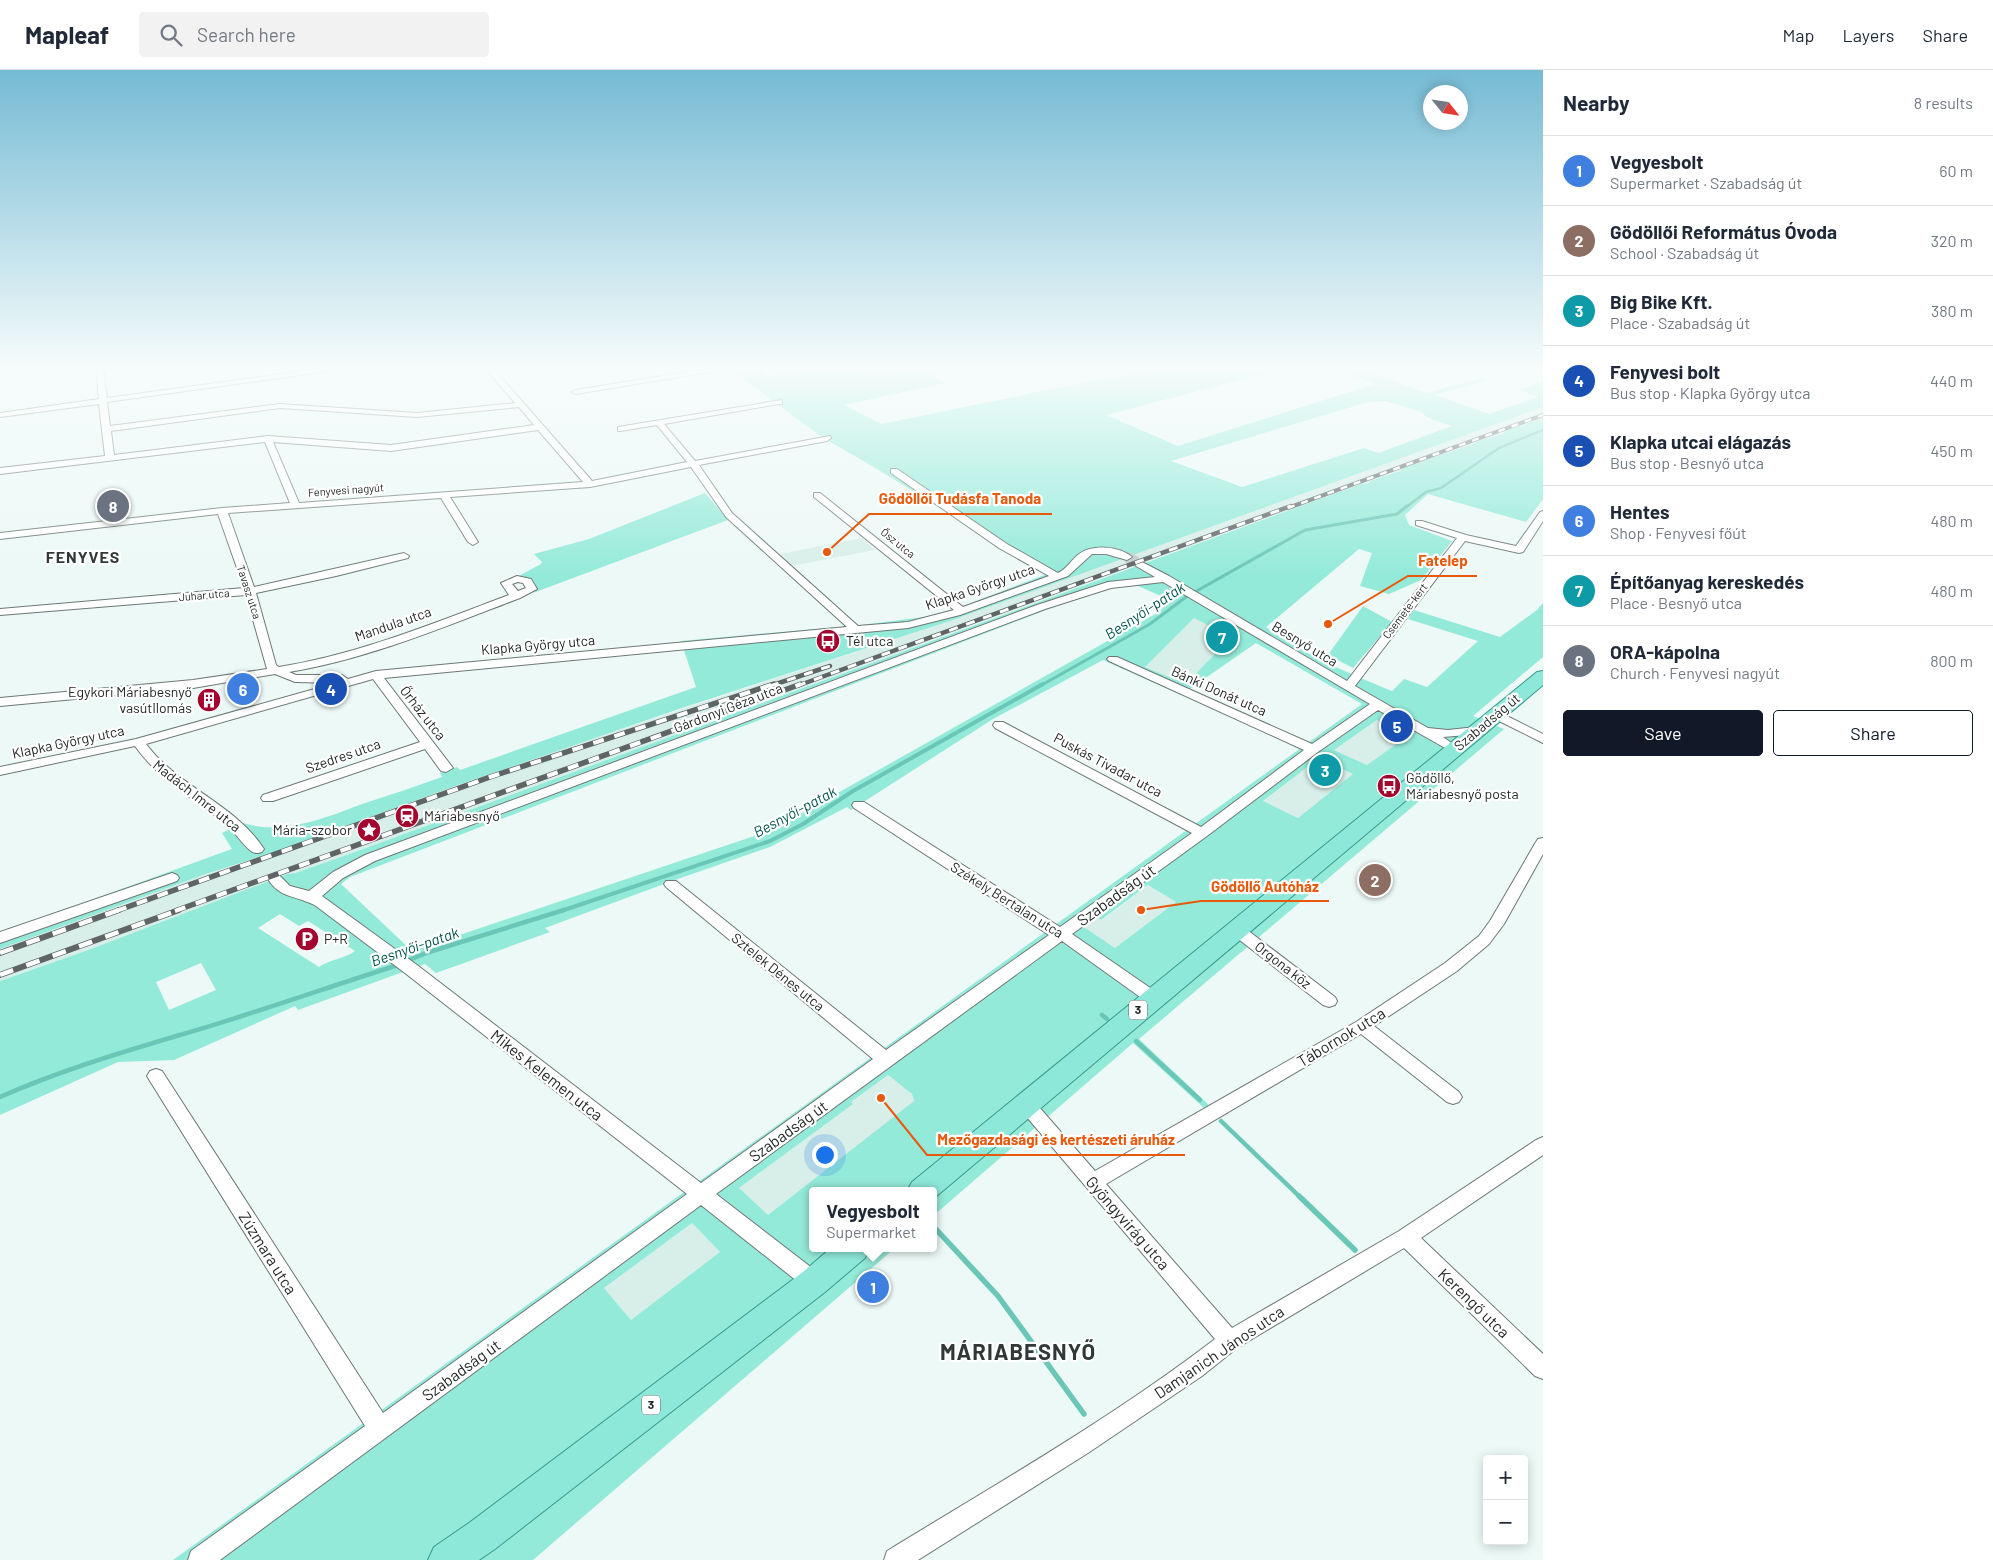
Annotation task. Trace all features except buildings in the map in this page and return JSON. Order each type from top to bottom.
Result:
[{"type":"main road","name":"Szabadság út","points":[[927,1187],[1543,676]]},
{"type":"main road","name":"3","points":[[447,1560],[482,1536],[814,1282],[849,1252]]},
{"type":"street","points":[[108,437],[110,459]]},
{"type":"street","points":[[0,471],[268,439],[396,448],[474,437]]},
{"type":"street","points":[[548,437],[590,484]]},
{"type":"street","points":[[670,437],[700,472],[730,515],[856,630]]},
{"type":"street","name":"Fenyvesi nagyút","points":[[0,536],[222,511],[590,484],[827,438]]},
{"type":"street","points":[[268,439],[296,506]]},
{"type":"street","points":[[894,471],[1003,546],[1057,576]]},
{"type":"street","name":"Ősz utca","points":[[817,495],[962,611]]},
{"type":"street","points":[[445,496],[473,542]]},
{"type":"street","name":"Tavasz utca","points":[[222,511],[250,591],[271,666],[277,671]]},
{"type":"street","points":[[1419,523],[1463,537],[1519,550],[1543,514]]},
{"type":"street","name":"Csemete-kert","points":[[1348,687],[1463,537]]},
{"type":"street","points":[[1097,542],[1109,552],[1127,557]]},
{"type":"street","name":"Klapka György utca","points":[[0,771],[138,742],[376,675],[908,625],[962,611],[1070,571],[1088,553],[1109,552]]},
{"type":"street","name":"Juhar utca","points":[[0,612],[250,591],[336,573],[404,556]]},
{"type":"street","name":"Besnyő utca","points":[[1140,564],[1454,749]]},
{"type":"street","points":[[510,580],[523,579],[531,586],[530,590],[516,596],[506,583],[512,577],[527,568]]},
{"type":"street","name":"Gárdonyi Géza utca","points":[[312,897],[338,875],[370,858],[965,636],[1108,585],[1126,581],[1153,581],[1165,578]]},
{"type":"street","name":"Mandula utca","points":[[0,702],[193,684],[318,664],[364,650],[516,596]]},
{"type":"street","name":"Bánki Donát utca","points":[[1113,659],[1313,750]]},
{"type":"street","points":[[277,671],[290,678],[362,678]]},
{"type":"street","name":"Őrház utca","points":[[376,675],[446,768]]},
{"type":"street","name":"Szabadság út","points":[[200,1560],[1377,705]]},
{"type":"street","points":[[1496,715],[1543,739]]},
{"type":"street","name":"Puskás Tivadar utca","points":[[999,725],[1202,833]]},
{"type":"street","points":[[1418,729],[1448,734],[1476,731]]},
{"type":"street","points":[[1418,729],[1432,745],[1437,763]]},
{"type":"street","name":"Madách Imre utca","points":[[138,742],[143,751],[161,770],[182,788],[236,826],[257,849]]},
{"type":"street","name":"Szedres utca","points":[[268,798],[428,744]]},
{"type":"street","name":"Székely Bertalan utca","points":[[859,805],[1061,935],[1073,940],[1153,998]]},
{"type":"street","name":"Tábornok utca","points":[[1093,1182],[1362,1026],[1451,968],[1484,940],[1496,924],[1543,842]]},
{"type":"street","points":[[0,938],[172,878]]},
{"type":"street","name":"Mikes Kelemen utca","points":[[275,879],[285,890],[312,897],[404,964],[814,1282]]},
{"type":"street","name":"Sztelek Dénes utca","points":[[671,884],[886,1060]]},
{"type":"street","name":"Orgona köz","points":[[1237,930],[1329,1001]]},
{"type":"street","points":[[1362,1026],[1453,1097]]},
{"type":"street","name":"Zúzmara utca","points":[[156,1076],[380,1429]]},
{"type":"street","name":"Gyöngyvirág utca","points":[[1026,1104],[1230,1341]]},
{"type":"street","name":"Damjanich János utca","points":[[896,1560],[1088,1439],[1194,1369],[1230,1341],[1406,1237],[1543,1145]]},
{"type":"street","name":"Kerengő utca","points":[[1406,1237],[1543,1369]]},
{"type":"shaded area","points":[[1461,437],[1493,437],[1129,568],[337,859],[287,874],[91,949],[0,981],[0,949],[68,923],[203,875],[251,861],[322,833],[570,746],[950,621]]},
{"type":"shaded area","points":[[862,538],[875,550],[791,566],[780,554]]},
{"type":"shaded area","points":[[1194,618],[1231,637],[1186,684],[1144,667]]},
{"type":"shaded area","points":[[1377,720],[1409,735],[1367,765],[1334,750]]},
{"type":"shaded area","points":[[1319,758],[1354,774],[1298,818],[1263,801]]},
{"type":"shaded area","points":[[1149,885],[1176,902],[1115,948],[1084,927],[1098,918],[1102,920]]},
{"type":"shaded area","points":[[888,1075],[912,1094],[914,1102],[767,1216],[739,1188],[852,1104],[851,1102]]},
{"type":"shaded area","points":[[692,1223],[720,1252],[631,1320],[604,1288]]},
{"type":"green space","points":[[821,437],[1156,437],[1178,446],[1208,437],[1253,437],[1171,461],[1242,487],[1364,448],[1378,453],[1423,437],[1461,437],[950,621],[685,707],[447,789],[0,949],[0,933],[232,849],[222,833],[243,823],[274,827],[290,826],[321,819],[442,777],[440,773],[457,767],[460,770],[696,687],[681,641],[861,625],[932,616],[1047,574]]},
{"type":"green space","points":[[1493,437],[1543,437],[1543,499],[1526,522],[1428,494],[1405,515],[1409,525],[1452,541],[1421,580],[1389,594],[1360,586],[1372,553],[1359,549],[1266,627],[1311,655],[1392,691],[1404,679],[1427,687],[1478,641],[1408,619],[1414,610],[1500,637],[1537,610],[1543,603],[1543,657],[1473,716],[1504,729],[1139,1039],[1209,1105],[1204,1108],[1133,1043],[937,1213],[937,1187],[809,1187],[809,1252],[890,1252],[533,1560],[173,1560],[1362,704],[1256,643],[1181,695],[1103,660],[993,719],[851,810],[847,807],[770,847],[545,928],[550,932],[436,973],[425,964],[298,1010],[295,1006],[174,1060],[118,1062],[0,1115],[0,981],[91,949],[287,874],[344,856],[1361,484],[1369,483],[1370,481],[1400,471],[1403,468]],"holes":[[[1129,582],[1170,600],[1159,612],[772,830],[412,951],[341,884],[350,877],[1080,597]],[[1194,618],[1231,637],[1186,684],[1145,667]],[[1377,720],[1409,735],[1367,765],[1334,750]],[[1319,758],[1353,774],[1298,818],[1263,801]],[[1148,885],[1176,902],[1115,948],[1084,927],[1098,918],[1101,920]],[[280,914],[299,926],[308,921],[355,951],[319,967],[258,928]],[[201,963],[216,990],[169,1010],[156,982]],[[888,1075],[912,1094],[914,1101],[768,1215],[739,1188],[853,1104],[851,1102]],[[692,1223],[720,1252],[631,1320],[604,1288]]]},
{"type":"green space","points":[[705,493],[728,520],[533,593],[537,588],[533,580],[517,577],[541,564],[542,562],[534,554],[589,539]]},
{"type":"green space","points":[[1363,606],[1392,622],[1353,668],[1328,655]]},
{"type":"waterway","name":"Besnyői-patak","points":[[1405,508],[1426,492],[1441,488],[1499,448],[1527,437]]},
{"type":"waterway","name":"Besnyői-patak","points":[[1040,686],[1150,624],[1186,597],[1305,530],[1397,514],[1407,506]]},
{"type":"waterway","name":"Besnyői-patak","points":[[564,910],[770,841],[803,824],[853,791],[1043,684]]},
{"type":"waterway","name":"Besnyői-patak","points":[[407,961],[426,953],[564,910]]},
{"type":"waterway","name":"Besnyői-patak","points":[[0,1097],[89,1063],[398,965]]},
{"type":"waterway","points":[[1102,1015],[1107,1019]]},
{"type":"waterway","points":[[1136,1041],[1200,1100]]},
{"type":"waterway","points":[[1221,1121],[1301,1198]]},
{"type":"waterway","points":[[1299,1196],[1355,1250]]},
{"type":"waterway","points":[[937,1230],[998,1296],[1084,1414]]},
{"type":"tunnel","points":[[1127,557],[1140,564]]},
{"type":"railway","points":[[1288,508],[1484,437]]},
{"type":"railway","points":[[797,686],[1291,506]]},
{"type":"railway","points":[[770,686],[830,666]]},
{"type":"railway","points":[[116,911],[490,777],[774,684]]},
{"type":"railway","points":[[175,911],[801,684]]},
{"type":"railway","points":[[0,953],[119,910]]},
{"type":"railway","points":[[0,975],[179,910]]},
{"type":"place","name":"ORA-kápolna","points":[[113,506]]},
{"type":"place","name":"Gödöllői Tudásfa Tanoda","points":[[827,552]]},
{"type":"place","name":"Fatelep","points":[[1328,624]]},
{"type":"place","name":"Építőanyag kereskedés","points":[[1222,637]]},
{"type":"place","name":"Tél utca","points":[[828,641]]},
{"type":"place","name":"Hentes","points":[[243,689]]},
{"type":"place","name":"Fenyvesi bolt","points":[[331,689]]},
{"type":"place","name":"Egykori Máriabesnyő vasútllomás","points":[[209,700]]},
{"type":"place","name":"Klapka utcai elágazás","points":[[1397,726]]},
{"type":"place","name":"Big Bike Kft.","points":[[1325,770]]},
{"type":"place","name":"Gödöllő, Máriabesnyő posta","points":[[1389,786]]},
{"type":"place","name":"Máriabesnyő","points":[[407,816]]},
{"type":"place","name":"Mária-szobor","points":[[369,830]]},
{"type":"place","name":"Gödöllői Református Óvoda","points":[[1375,880]]},
{"type":"place","name":"Gödöllő Autóház","points":[[1141,910]]},
{"type":"place","name":"P+R","points":[[307,939]]},
{"type":"place","name":"Mezőgazdasági és kertészeti áruház","points":[[881,1098]]},
{"type":"place","name":"Vegyesbolt","points":[[873,1287]]},
{"type":"district","name":"FENYVES","points":[[83,557]]},
{"type":"district","name":"MÁRIABESNYŐ","points":[[1018,1352]]}]
